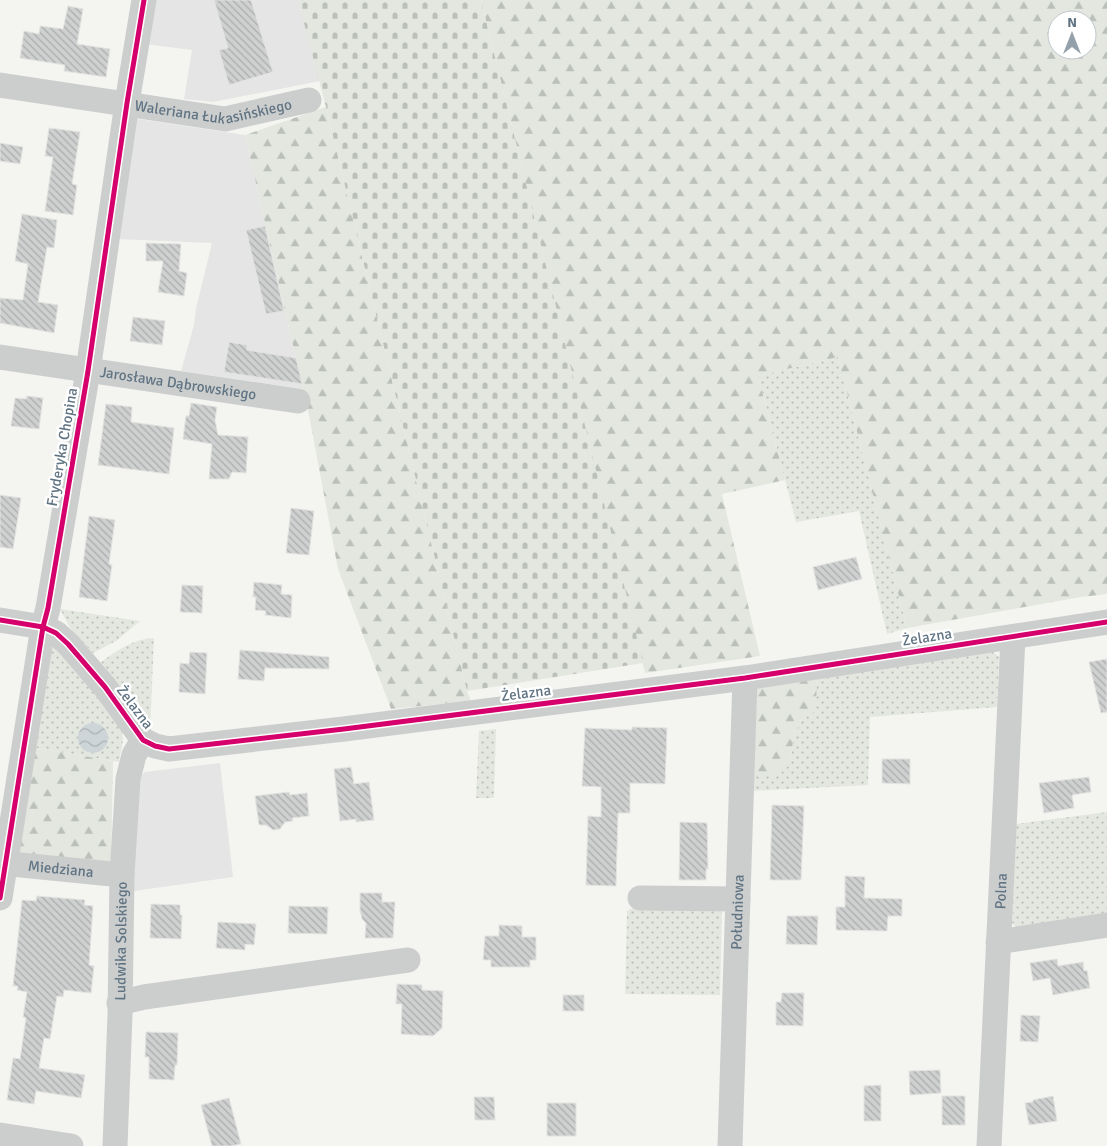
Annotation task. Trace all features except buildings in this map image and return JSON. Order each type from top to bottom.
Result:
[{"type":"street","name":"Fryderyka Chopina","points":[[0,898],[3,864],[88,371],[144,0]]},
{"type":"street","name":"Waleriana Łukasińskiego","points":[[0,85],[225,119],[309,100]]},
{"type":"street","name":"Jarosława Dąbrowskiego","points":[[0,357],[298,401]]},
{"type":"street","name":"Żelazna","points":[[0,620],[43,627],[56,633],[105,687],[144,740],[155,746],[169,749],[344,730],[745,678],[1107,622]]},
{"type":"street","name":"Polna","points":[[989,1146],[1013,637]]},
{"type":"street","name":"Południowa","points":[[730,1146],[745,678]]},
{"type":"street","name":"Ludwika Solskiego","points":[[115,1146],[122,875],[128,779],[134,755],[144,740]]},
{"type":"street","name":"Miedziana","points":[[3,864],[122,875]]},
{"type":"street","points":[[640,898],[738,899]]},
{"type":"street","points":[[998,942],[1107,925]]},
{"type":"street","points":[[119,1003],[144,997],[408,960]]},
{"type":"street","points":[[0,1135],[71,1146]]},
{"type":"shaded area","points":[[153,0],[298,0],[320,81],[213,102],[184,99],[192,50],[145,44]]},
{"type":"shaded area","points":[[131,118],[245,135],[303,389],[181,371],[194,325],[212,243],[117,239]]},
{"type":"shaded area","points":[[220,763],[233,877],[134,891],[135,781],[145,772]]},
{"type":"green space","points":[[298,0],[481,0],[643,663],[467,691],[326,107]]},
{"type":"green space","points":[[481,0],[1107,0],[1107,594],[907,628],[838,357],[758,376],[785,480],[722,494],[760,656],[645,673]]},
{"type":"green space","points":[[326,107],[467,691],[471,701],[391,709],[338,569],[309,415],[245,135]]},
{"type":"green space","points":[[838,357],[907,628],[887,634],[859,511],[796,522],[758,376]]},
{"type":"green space","points":[[60,609],[140,621],[116,641],[93,653],[73,633]]},
{"type":"green space","points":[[154,638],[150,731],[101,662],[132,643]]},
{"type":"green space","points":[[51,641],[121,722],[123,740],[119,762],[36,748]]},
{"type":"green space","points":[[992,651],[999,657],[997,707],[870,717],[868,785],[751,791],[751,775],[790,764],[794,735],[802,719],[813,713],[817,678]]},
{"type":"green space","points":[[817,678],[816,704],[813,713],[802,719],[794,735],[790,764],[779,775],[751,775],[755,691],[759,687]]},
{"type":"green space","points":[[496,729],[494,798],[476,798],[479,731]]},
{"type":"green space","points":[[36,748],[113,761],[111,865],[18,857]]},
{"type":"green space","points":[[1107,812],[1107,916],[1019,930],[1012,923],[1016,824]]},
{"type":"green space","points":[[637,906],[722,907],[720,995],[625,994],[627,911]]},
{"type":"water","points":[[93,723],[103,728],[108,738],[103,748],[93,753],[83,748],[78,738],[83,728]]},
{"type":"cycle path","points":[[0,898],[43,627],[48,608],[88,371],[144,0]]},
{"type":"cycle path","points":[[0,620],[43,627],[56,633],[105,687],[143,740],[155,746],[169,749],[344,729],[745,678],[1107,622]]}]
